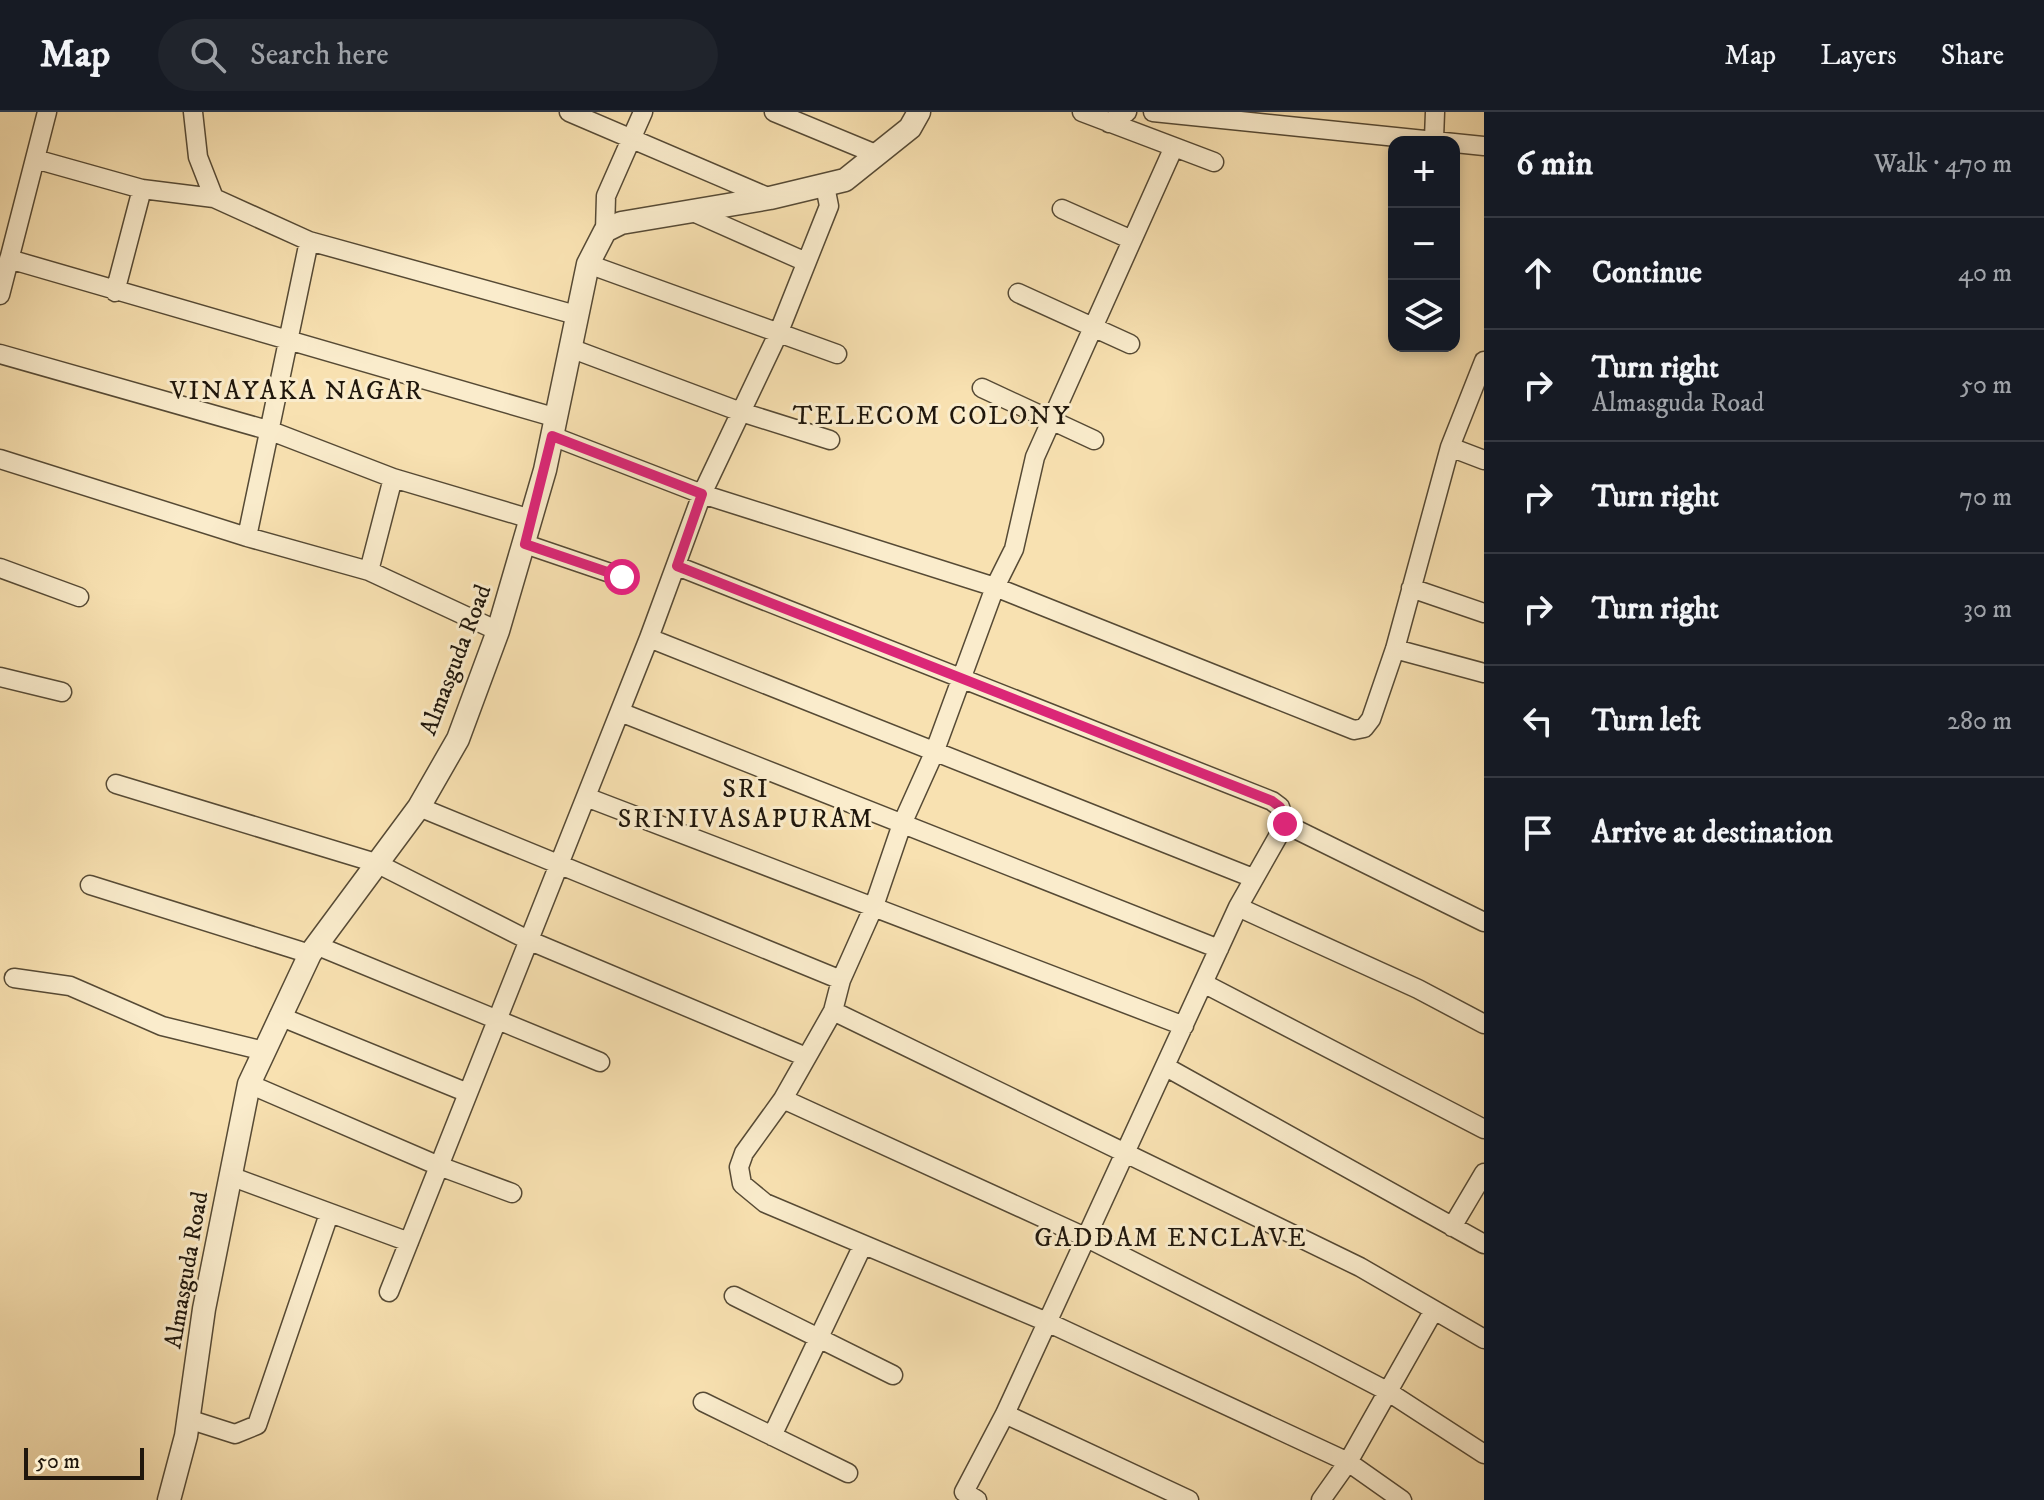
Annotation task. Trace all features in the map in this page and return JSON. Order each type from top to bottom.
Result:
[{"type":"street","points":[[0,295],[9,259],[7,231],[35,159],[47,112]]},
{"type":"street","points":[[193,112],[198,157],[214,198]]},
{"type":"street","points":[[569,112],[630,141],[770,198]]},
{"type":"street","points":[[643,112],[606,196],[605,231],[621,223],[770,198],[845,180],[910,128],[919,112]]},
{"type":"street","points":[[774,112],[878,155]]},
{"type":"street","points":[[1082,112],[1214,162]]},
{"type":"street","points":[[1109,123],[1127,112]]},
{"type":"street","points":[[1153,112],[1403,136]]},
{"type":"street","points":[[1434,136],[1435,112]]},
{"type":"street","points":[[1460,143],[1484,146]]},
{"type":"street","points":[[1173,149],[1035,457],[1014,549],[995,587],[934,753],[902,824],[874,906],[841,980],[833,1011],[783,1099],[744,1153],[739,1167],[742,1184],[765,1203],[862,1247],[1047,1322],[1348,1462],[1402,1500]]},
{"type":"street","points":[[35,159],[142,189],[214,198],[309,241],[576,315]]},
{"type":"street","points":[[389,1292],[620,712],[702,494],[778,334],[829,206],[825,186]]},
{"type":"street","points":[[115,292],[142,189]]},
{"type":"street","points":[[1062,209],[1132,240]]},
{"type":"street","points":[[693,212],[806,262]]},
{"type":"street","name":"Almasguda Road","points":[[169,1500],[188,1419],[249,1084],[279,1016],[314,950],[419,807],[458,739],[498,631],[525,544],[555,427],[588,264],[605,231]]},
{"type":"street","points":[[247,537],[309,241]]},
{"type":"street","points":[[9,259],[286,341],[555,427],[702,494],[995,587],[1354,730],[1364,728],[1371,719],[1395,649],[1450,447],[1484,361]]},
{"type":"street","points":[[588,264],[837,354]]},
{"type":"street","points":[[1018,293],[1130,344]]},
{"type":"street","points":[[570,348],[741,412],[830,440]]},
{"type":"street","points":[[0,354],[271,431],[393,478],[531,519]]},
{"type":"street","points":[[982,388],[1094,440]]},
{"type":"street","points":[[1450,447],[1484,460]]},
{"type":"street","points":[[0,459],[247,537],[369,571],[498,631]]},
{"type":"street","points":[[369,571],[393,478]]},
{"type":"street","points":[[525,544],[622,577]]},
{"type":"street","points":[[677,566],[961,676],[1272,801],[1280,807],[1285,824],[1238,907],[1005,1414],[964,1492],[977,1500]]},
{"type":"street","points":[[0,568],[79,597]]},
{"type":"street","points":[[1411,588],[1484,613]]},
{"type":"street","points":[[649,638],[1253,878]]},
{"type":"street","points":[[1395,649],[1484,673]]},
{"type":"street","points":[[0,677],[62,692]]},
{"type":"street","points":[[620,712],[1219,949]]},
{"type":"street","points":[[116,784],[376,863],[528,940],[806,1057]]},
{"type":"street","points":[[586,797],[1184,1026]]},
{"type":"street","points":[[419,807],[841,980]]},
{"type":"street","points":[[1285,824],[1484,922]]},
{"type":"street","points":[[90,885],[314,950],[600,1062]]},
{"type":"street","points":[[1238,907],[1418,989],[1484,1024]]},
{"type":"street","points":[[14,978],[70,986],[162,1026],[264,1051]]},
{"type":"street","points":[[1203,983],[1484,1129]]},
{"type":"street","points":[[833,1011],[1127,1151],[1360,1267],[1484,1339]]},
{"type":"street","points":[[279,1016],[468,1093]]},
{"type":"street","points":[[1166,1067],[1484,1244]]},
{"type":"street","points":[[249,1084],[439,1166],[512,1193]]},
{"type":"street","points":[[783,1099],[1085,1237],[1387,1391],[1484,1454]]},
{"type":"street","points":[[1452,1227],[1484,1173]]},
{"type":"street","points":[[230,1176],[409,1242]]},
{"type":"street","points":[[188,1419],[235,1434],[257,1425],[329,1214]]},
{"type":"street","points":[[772,1436],[862,1247]]},
{"type":"street","points":[[734,1296],[893,1375]]},
{"type":"street","points":[[1321,1500],[1348,1462],[1434,1310]]},
{"type":"street","points":[[703,1402],[848,1473]]},
{"type":"street","points":[[1005,1414],[1189,1500]]},
{"type":"district","name":"VINAYAKA NAGAR","points":[[297,391]]},
{"type":"district","name":"TELECOM COLONY","points":[[932,416]]},
{"type":"district","name":"SRI SRINIVASAPURAM","points":[[746,804]]},
{"type":"district","name":"GADDAM ENCLAVE","points":[[1171,1238]]},
{"type":"route","points":[[622,577],[525,544],[552,436],[702,494],[677,566],[1272,801],[1283,812],[1285,824]]}]
